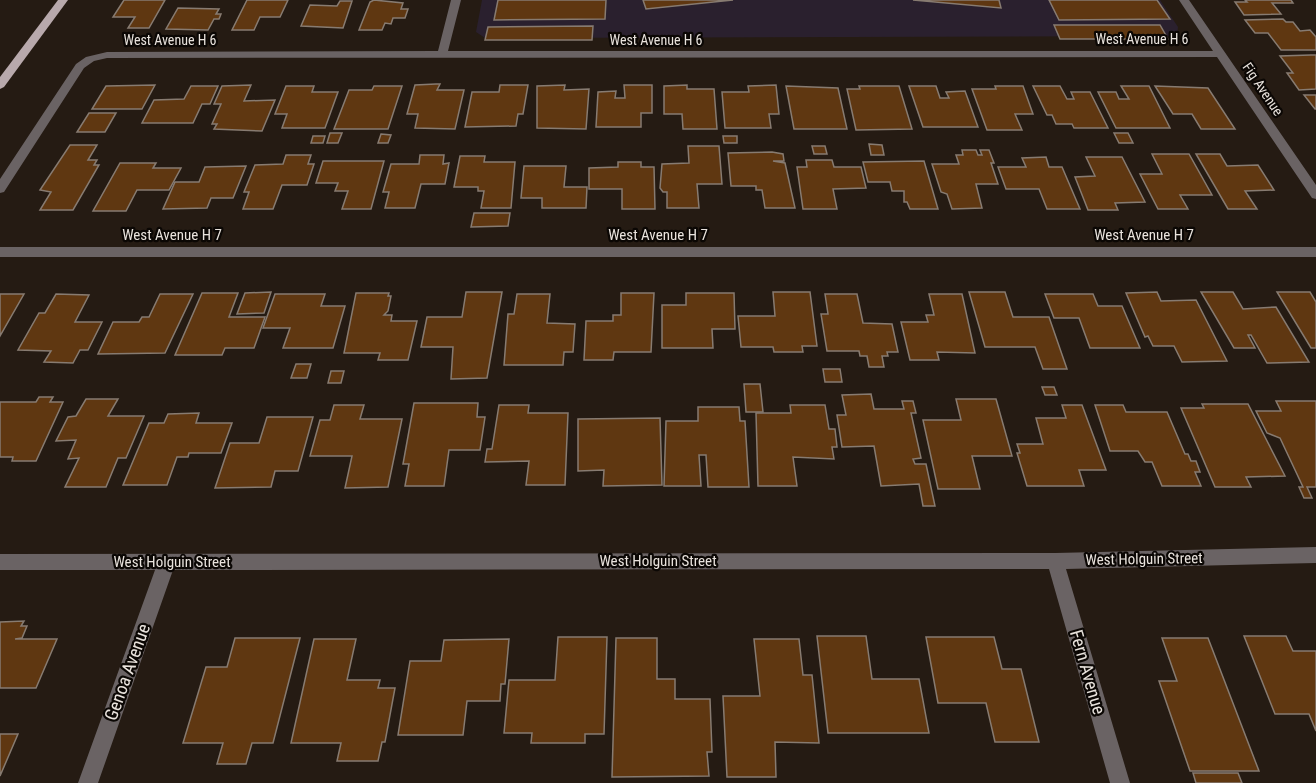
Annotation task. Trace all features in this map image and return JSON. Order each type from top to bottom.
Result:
[{"type":"main road","points":[[0,86],[63,0]]},
{"type":"street","points":[[442,55],[456,0]]},
{"type":"street","name":"Fig Avenue","points":[[1184,0],[1316,195]]},
{"type":"street","name":"West Avenue H 6","points":[[0,189],[80,66],[90,59],[107,55],[1222,54]]},
{"type":"street","name":"West Avenue H 7","points":[[0,252],[1316,252]]},
{"type":"street","name":"West Holguin Street","points":[[0,562],[1055,561],[1316,555]]},
{"type":"street","name":"Fern Avenue","points":[[1055,561],[1120,783]]},
{"type":"street","name":"Genoa Avenue","points":[[87,783],[166,562]]},
{"type":"shaded area","points":[[482,0],[1160,0],[1178,27],[1177,36],[485,38],[476,32]]},
{"type":"building","points":[[124,0],[165,0],[149,28],[128,28],[135,17],[113,17]]},
{"type":"building","points":[[247,0],[288,0],[280,17],[260,17],[254,30],[232,30]]},
{"type":"building","points":[[374,0],[403,3],[401,9],[408,9],[405,18],[393,18],[391,24],[385,23],[382,30],[359,30],[370,2]]},
{"type":"building","points":[[498,0],[606,0],[605,19],[494,20]]},
{"type":"building","points":[[643,0],[733,0],[646,9]]},
{"type":"building","points":[[913,0],[999,0],[1001,8]]},
{"type":"building","points":[[1049,0],[1157,0],[1170,19],[1059,20]]},
{"type":"building","points":[[1245,0],[1291,0],[1293,3],[1272,3],[1281,14],[1244,15],[1235,2],[1247,2]]},
{"type":"building","points":[[340,1],[352,1],[343,28],[301,26],[310,5],[337,6]]},
{"type":"building","points":[[178,8],[219,9],[216,14],[221,14],[219,19],[214,19],[208,30],[166,29]]},
{"type":"building","points":[[1283,19],[1286,22],[1293,22],[1300,31],[1310,30],[1316,37],[1316,50],[1281,50],[1268,33],[1255,33],[1245,20]]},
{"type":"building","points":[[1054,25],[1160,25],[1168,39],[1060,39]]},
{"type":"building","points":[[593,26],[592,40],[485,40],[488,27]]},
{"type":"building","points":[[1316,55],[1316,89],[1299,90],[1287,73],[1293,73],[1280,56]]},
{"type":"building","points":[[440,84],[437,90],[464,90],[455,129],[415,128],[418,114],[407,114],[415,85]]},
{"type":"building","points":[[155,85],[142,109],[92,109],[106,86]]},
{"type":"building","points":[[251,85],[244,101],[275,100],[262,131],[214,129],[217,124],[212,124],[221,104],[214,104],[222,86]]},
{"type":"building","points":[[500,85],[528,85],[523,114],[518,114],[516,126],[465,127],[472,92],[499,92]]},
{"type":"building","points":[[565,85],[564,90],[589,89],[586,129],[537,128],[537,86]]},
{"type":"building","points":[[624,85],[652,85],[652,113],[641,113],[641,127],[596,127],[598,92],[616,91],[615,98],[625,98]]},
{"type":"building","points":[[687,85],[687,89],[714,89],[717,129],[683,129],[682,114],[664,114],[664,86]]},
{"type":"building","points":[[776,85],[779,114],[769,114],[771,128],[725,128],[722,92],[749,92],[748,86]]},
{"type":"building","points":[[191,86],[218,86],[210,104],[202,104],[193,123],[142,123],[154,100],[184,99]]},
{"type":"building","points":[[286,86],[314,86],[312,92],[338,92],[325,128],[282,128],[287,114],[275,114]]},
{"type":"building","points":[[374,86],[402,86],[388,129],[334,129],[349,90],[372,90]]},
{"type":"building","points":[[786,86],[838,88],[847,129],[794,129]]},
{"type":"building","points":[[859,86],[899,86],[912,129],[856,130],[847,89],[860,89]]},
{"type":"building","points":[[909,86],[936,86],[940,98],[949,98],[946,92],[965,91],[978,127],[923,127]]},
{"type":"building","points":[[995,86],[1023,86],[1033,114],[1015,114],[1022,130],[987,130],[972,89],[996,89]]},
{"type":"building","points":[[1033,86],[1060,86],[1067,99],[1074,99],[1071,92],[1090,92],[1108,128],[1074,128],[1072,124],[1056,124],[1052,115],[1047,115]]},
{"type":"building","points":[[1121,86],[1149,86],[1170,128],[1116,128],[1098,92],[1116,92],[1119,99],[1129,99]]},
{"type":"building","points":[[1155,86],[1208,88],[1235,129],[1201,129],[1192,114],[1173,114]]},
{"type":"building","points":[[1304,95],[1316,95],[1316,109],[1315,109]]},
{"type":"building","points":[[89,113],[116,113],[105,132],[77,132]]},
{"type":"building","points":[[330,133],[342,133],[338,143],[327,143]]},
{"type":"building","points":[[1114,133],[1128,133],[1133,143],[1119,143]]},
{"type":"building","points":[[381,134],[391,135],[388,143],[378,143]]},
{"type":"building","points":[[313,136],[325,136],[323,143],[311,143]]},
{"type":"building","points":[[723,136],[737,136],[737,143],[724,143]]},
{"type":"building","points":[[869,144],[882,145],[884,155],[871,155]]},
{"type":"building","points":[[70,145],[97,145],[88,160],[97,160],[94,165],[99,165],[73,210],[40,210],[51,192],[40,190]]},
{"type":"building","points":[[688,146],[719,146],[722,184],[697,184],[699,208],[667,208],[667,192],[663,192],[660,188],[662,164],[689,163]]},
{"type":"building","points":[[812,146],[825,146],[827,154],[814,154]]},
{"type":"building","points":[[962,150],[976,150],[978,155],[982,155],[980,150],[989,150],[994,163],[991,163],[998,184],[976,184],[982,208],[952,209],[947,194],[941,192],[932,164],[959,164],[956,155],[963,155]]},
{"type":"building","points":[[728,153],[783,154],[784,161],[773,161],[785,163],[795,208],[765,208],[762,190],[756,190],[756,186],[731,186]]},
{"type":"building","points":[[1152,154],[1189,154],[1212,195],[1180,195],[1188,209],[1158,209],[1140,174],[1162,174]]},
{"type":"building","points":[[1196,154],[1220,154],[1227,166],[1258,165],[1274,190],[1245,191],[1257,209],[1228,209]]},
{"type":"building","points":[[286,155],[311,155],[308,164],[314,164],[307,185],[282,185],[273,209],[243,209],[249,192],[244,192],[255,165],[283,164]]},
{"type":"building","points":[[420,155],[444,155],[443,164],[449,163],[445,184],[421,184],[415,208],[385,208],[389,192],[383,192],[391,164],[419,164]]},
{"type":"building","points":[[460,156],[485,156],[484,162],[515,162],[511,208],[481,208],[484,191],[478,191],[478,187],[454,187]]},
{"type":"building","points":[[1046,157],[1049,167],[1062,167],[1080,209],[1047,209],[1039,189],[1006,189],[998,167],[1026,167],[1022,158]]},
{"type":"building","points":[[1086,157],[1122,157],[1145,202],[1115,203],[1118,210],[1088,210],[1075,177],[1095,176]]},
{"type":"building","points":[[806,160],[832,160],[834,167],[861,167],[866,188],[833,189],[837,209],[803,209],[797,167],[807,167]]},
{"type":"building","points":[[323,161],[384,161],[371,209],[342,209],[348,191],[335,191],[338,183],[316,183]]},
{"type":"building","points":[[924,161],[938,209],[910,209],[907,202],[904,202],[904,191],[892,191],[890,182],[868,182],[863,162]]},
{"type":"building","points":[[618,162],[641,162],[641,167],[654,167],[655,209],[622,209],[622,189],[589,189],[589,168],[618,167]]},
{"type":"building","points":[[120,163],[156,163],[153,168],[181,168],[169,190],[137,190],[126,211],[93,211]]},
{"type":"building","points":[[246,166],[233,198],[211,198],[207,208],[163,209],[175,182],[199,182],[205,167]]},
{"type":"building","points":[[524,166],[566,166],[564,187],[587,187],[586,208],[542,208],[542,198],[521,198]]},
{"type":"building","points":[[474,213],[510,213],[508,226],[471,227]]},
{"type":"building","points":[[271,292],[264,313],[237,314],[245,293]]},
{"type":"building","points":[[466,292],[502,292],[487,378],[451,379],[453,347],[421,347],[427,317],[462,317]]},
{"type":"building","points":[[773,292],[810,292],[817,346],[802,346],[803,352],[774,352],[773,347],[741,347],[738,316],[775,316]]},
{"type":"building","points":[[969,292],[1005,292],[1013,317],[1049,317],[1067,369],[1043,369],[1035,347],[985,347]]},
{"type":"building","points":[[1157,292],[1161,301],[1196,300],[1227,361],[1182,362],[1174,346],[1153,346],[1148,336],[1145,337],[1126,293]]},
{"type":"building","points":[[1201,292],[1233,292],[1243,309],[1276,307],[1309,362],[1267,363],[1251,335],[1248,335],[1255,348],[1234,348]]},
{"type":"building","points":[[1277,292],[1310,292],[1316,302],[1316,348],[1311,348]]},
{"type":"building","points":[[202,293],[238,293],[229,317],[265,317],[254,348],[225,348],[222,355],[175,355]]},
{"type":"building","points":[[356,293],[389,293],[388,296],[391,296],[388,311],[384,315],[392,315],[391,321],[417,321],[408,360],[378,360],[380,353],[344,353]]},
{"type":"building","points":[[621,293],[654,293],[651,352],[614,352],[613,360],[584,360],[586,321],[613,321],[613,315],[621,315]]},
{"type":"building","points":[[686,293],[734,293],[735,329],[712,329],[713,348],[662,348],[662,305],[686,305]]},
{"type":"building","points":[[0,294],[24,294],[0,336]]},
{"type":"building","points":[[56,294],[89,295],[75,322],[102,322],[88,350],[80,350],[73,363],[44,362],[51,351],[18,350],[39,313],[45,313]]},
{"type":"building","points":[[160,294],[193,294],[165,353],[98,354],[113,322],[139,322],[142,317],[149,317]]},
{"type":"building","points":[[275,294],[325,294],[321,306],[345,306],[333,348],[283,348],[290,328],[263,328]]},
{"type":"building","points":[[517,294],[550,294],[547,323],[575,324],[573,352],[564,352],[563,365],[504,365],[508,314],[514,314]]},
{"type":"building","points":[[825,294],[857,294],[863,323],[892,324],[898,352],[887,352],[888,356],[882,356],[884,367],[869,367],[867,356],[860,356],[859,351],[827,351],[821,314],[828,314]]},
{"type":"building","points":[[929,294],[962,294],[975,353],[937,352],[939,360],[910,360],[901,322],[928,322],[926,315],[934,315]]},
{"type":"building","points":[[1045,294],[1093,294],[1098,306],[1122,306],[1140,348],[1090,348],[1079,318],[1054,318]]},
{"type":"building","points":[[296,364],[311,364],[307,378],[291,378]]},
{"type":"building","points":[[823,369],[840,369],[842,382],[825,382]]},
{"type":"building","points":[[331,371],[344,371],[341,383],[328,383]]},
{"type":"building","points":[[744,384],[760,384],[763,412],[746,412]]},
{"type":"building","points":[[1042,387],[1054,387],[1057,395],[1045,395]]},
{"type":"building","points":[[871,394],[874,409],[904,409],[902,401],[913,401],[916,413],[911,413],[921,458],[913,459],[915,464],[926,464],[935,506],[923,506],[919,484],[881,486],[874,446],[842,447],[837,415],[846,415],[842,395]]},
{"type":"building","points":[[39,397],[53,397],[50,402],[63,402],[36,461],[12,461],[13,457],[0,457],[0,402],[36,402]]},
{"type":"building","points":[[86,399],[118,399],[108,416],[144,416],[126,458],[118,458],[106,487],[65,487],[79,458],[68,459],[76,440],[56,441],[68,417],[76,416]]},
{"type":"building","points":[[956,399],[996,399],[1012,456],[972,456],[980,489],[938,489],[923,420],[961,420]]},
{"type":"building","points":[[1276,401],[1316,401],[1316,487],[1307,487],[1312,498],[1304,498],[1299,487],[1303,487],[1280,438],[1267,433],[1256,411],[1281,411]]},
{"type":"building","points":[[414,403],[478,403],[477,417],[485,417],[480,450],[449,450],[444,486],[405,486],[409,464],[403,464]]},
{"type":"building","points":[[1202,404],[1248,404],[1285,476],[1246,477],[1251,487],[1215,487],[1181,408],[1204,408]]},
{"type":"building","points":[[334,405],[364,405],[360,419],[402,419],[388,487],[345,488],[352,456],[310,456],[320,420],[330,420]]},
{"type":"building","points":[[499,405],[529,405],[528,413],[568,413],[565,485],[526,485],[529,461],[485,462],[487,449],[492,449]]},
{"type":"building","points":[[790,405],[825,405],[829,429],[835,429],[837,447],[832,447],[834,459],[793,457],[797,486],[758,486],[756,413],[791,413]]},
{"type":"building","points":[[1062,405],[1082,405],[1106,470],[1079,470],[1084,486],[1027,486],[1017,453],[1020,453],[1017,444],[1043,444],[1036,418],[1066,418]]},
{"type":"building","points":[[1095,405],[1123,405],[1126,412],[1167,412],[1185,454],[1188,454],[1191,461],[1196,461],[1200,472],[1195,472],[1201,486],[1162,486],[1152,462],[1145,462],[1138,451],[1110,451]]},
{"type":"building","points":[[698,407],[739,407],[740,421],[745,421],[749,487],[708,487],[706,455],[699,455],[701,486],[664,486],[666,421],[698,421]]},
{"type":"building","points":[[199,413],[196,423],[232,423],[221,453],[189,453],[188,457],[177,457],[167,485],[123,485],[149,423],[164,423],[168,414]]},
{"type":"building","points":[[267,417],[313,417],[298,471],[275,471],[271,487],[215,488],[230,443],[259,443]]},
{"type":"building","points":[[660,418],[662,485],[603,486],[604,470],[578,471],[578,419]]},
{"type":"building","points":[[24,621],[21,626],[27,626],[22,638],[15,639],[57,639],[36,688],[0,688],[0,622]]},
{"type":"building","points":[[817,636],[866,636],[872,679],[919,679],[929,733],[828,733]]},
{"type":"building","points":[[1244,636],[1286,636],[1293,651],[1316,651],[1316,731],[1309,714],[1275,714]]},
{"type":"building","points":[[558,637],[607,637],[604,734],[585,734],[585,743],[531,743],[532,733],[504,733],[509,680],[555,680]]},
{"type":"building","points":[[926,637],[994,637],[1002,669],[1021,669],[1039,742],[995,742],[986,703],[938,703]]},
{"type":"building","points":[[235,638],[300,638],[273,743],[252,743],[246,764],[217,764],[223,743],[183,743],[206,667],[227,667]]},
{"type":"building","points":[[616,638],[657,638],[657,679],[675,679],[675,699],[710,699],[712,752],[707,752],[709,776],[612,777]]},
{"type":"building","points":[[1162,638],[1208,638],[1259,771],[1190,771],[1159,681],[1177,681]]},
{"type":"building","points":[[314,639],[356,639],[347,680],[380,680],[378,688],[395,688],[385,742],[382,742],[378,761],[337,761],[341,743],[291,743]]},
{"type":"building","points":[[509,639],[505,684],[501,684],[500,701],[467,701],[463,735],[398,735],[410,661],[441,661],[444,640]]},
{"type":"building","points":[[754,639],[799,639],[803,675],[812,675],[819,743],[775,742],[776,777],[727,777],[723,696],[760,696]]},
{"type":"building","points":[[0,734],[18,734],[0,776]]},
{"type":"building","points":[[1193,773],[1238,773],[1242,783],[1196,783]]}]
